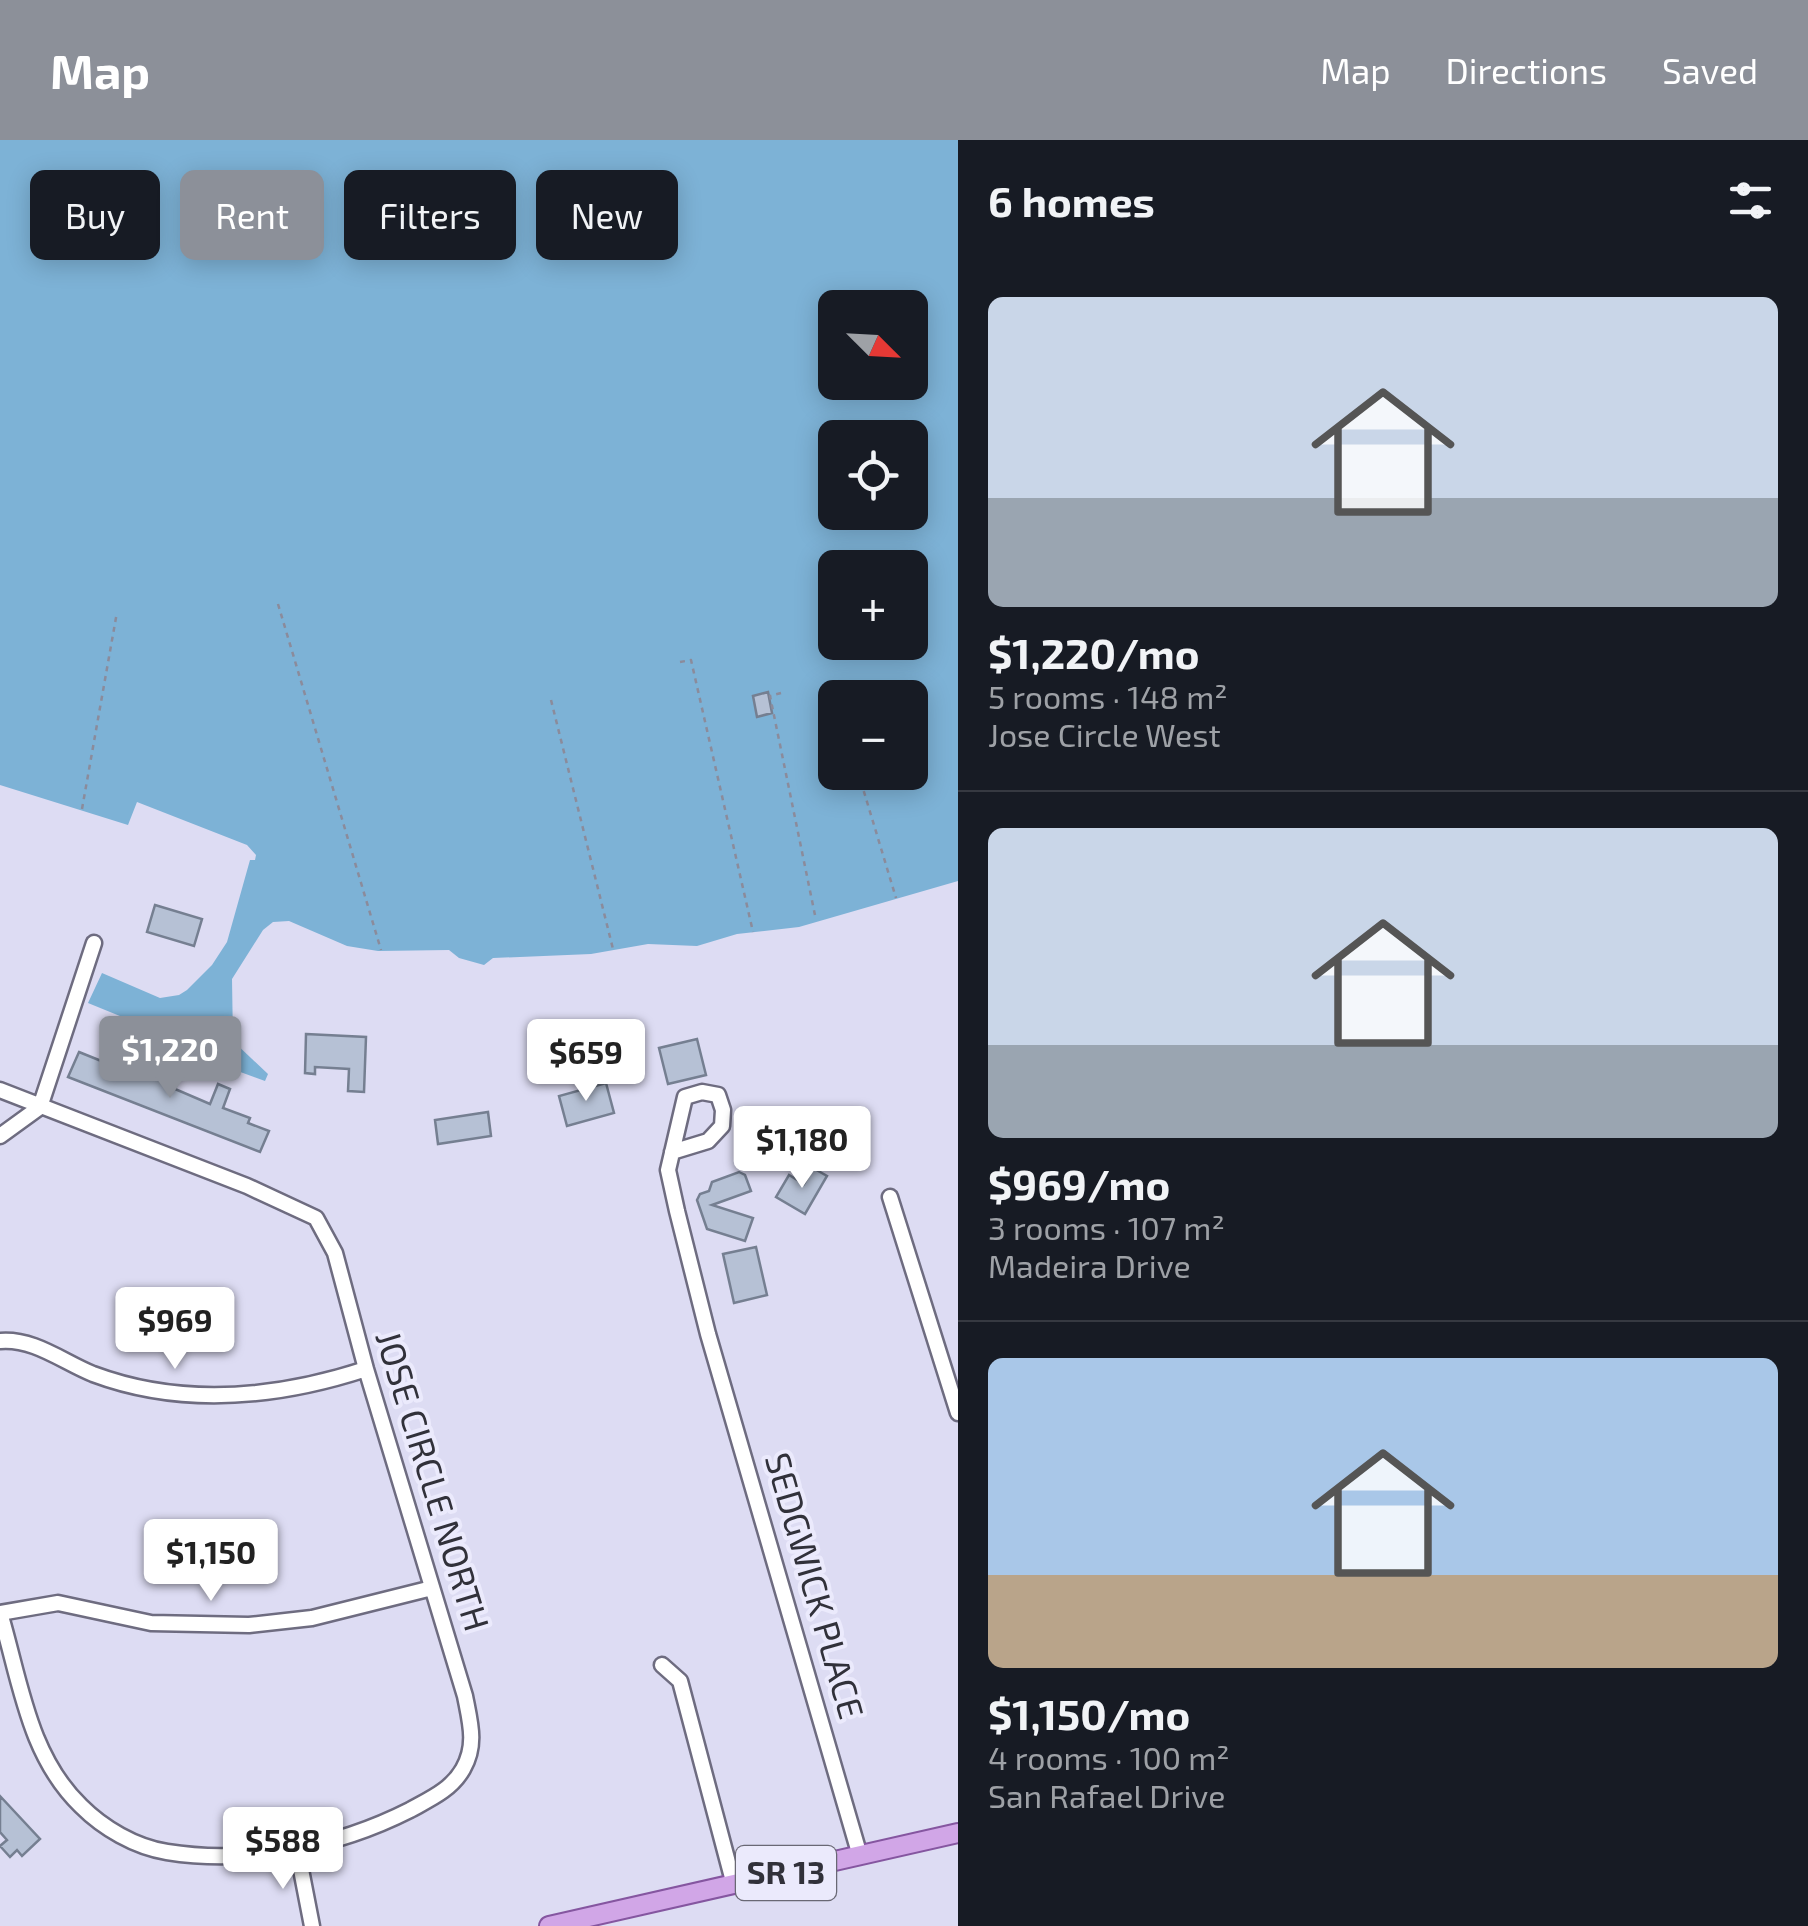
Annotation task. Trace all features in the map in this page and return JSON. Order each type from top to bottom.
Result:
[{"type":"main road","name":"SR 13","points":[[549,1926],[958,1834]]},
{"type":"street","points":[[0,1136],[40,1107],[94,943]]},
{"type":"street","points":[[0,1090],[40,1107]]},
{"type":"street","name":"SEDGWICK PLACE","points":[[672,1152],[708,1140],[722,1126],[723,1110],[718,1095],[702,1092],[685,1097],[672,1152],[668,1170],[708,1334],[860,1856]]},
{"type":"street","name":"JOSE CIRCLE NORTH","points":[[40,1107],[247,1186],[316,1218],[335,1253],[472,1733],[465,1766],[448,1788],[394,1818],[352,1835],[297,1849]]},
{"type":"street","points":[[890,1197],[958,1414]]},
{"type":"street","points":[[0,1341],[40,1348],[96,1375],[183,1395],[237,1396],[283,1391],[315,1386],[366,1369]]},
{"type":"street","points":[[312,1926],[297,1849],[218,1855],[166,1852],[130,1840],[98,1821],[76,1801],[42,1753],[0,1613],[58,1603],[150,1623],[249,1625],[312,1618],[432,1588]]},
{"type":"street","points":[[662,1665],[680,1681],[734,1884]]},
{"type":"path","points":[[278,604],[381,950]]},
{"type":"path","points":[[82,810],[117,612]]},
{"type":"path","points":[[680,662],[691,660],[752,932]]},
{"type":"path","points":[[781,693],[770,696],[816,920]]},
{"type":"path","points":[[551,700],[613,950]]},
{"type":"path","points":[[863,790],[896,898]]},
{"type":"water","points":[[0,140],[958,140],[958,881],[799,927],[737,934],[697,946],[648,944],[591,954],[493,958],[484,965],[459,958],[449,950],[378,951],[347,946],[289,921],[273,922],[263,930],[232,979],[233,1041],[268,1074],[265,1081],[145,1037],[137,1023],[88,1003],[102,973],[160,998],[187,990],[212,965],[227,942],[250,860],[255,860],[256,855],[247,845],[137,802],[128,825],[0,785]]},
{"type":"building","points":[[768,692],[772,713],[757,717],[753,696]]},
{"type":"building","points":[[155,905],[202,919],[194,946],[147,932]]},
{"type":"building","points":[[306,1034],[366,1037],[364,1092],[348,1091],[349,1069],[315,1067],[315,1074],[305,1073]]},
{"type":"building","points":[[697,1039],[706,1075],[668,1084],[659,1048]]},
{"type":"building","points":[[79,1052],[141,1077],[144,1069],[177,1083],[175,1089],[210,1104],[218,1084],[230,1089],[223,1108],[250,1118],[248,1123],[269,1131],[260,1152],[68,1077]]},
{"type":"building","points":[[606,1083],[614,1113],[567,1126],[559,1096]]},
{"type":"building","points":[[488,1112],[491,1136],[438,1144],[435,1120]]},
{"type":"building","points":[[813,1168],[827,1176],[805,1214],[776,1197],[789,1175],[804,1184]]},
{"type":"building","points":[[739,1172],[745,1175],[751,1191],[712,1205],[753,1218],[745,1241],[707,1229],[697,1200],[709,1191],[712,1182]]},
{"type":"building","points":[[756,1247],[767,1295],[734,1303],[723,1254]]},
{"type":"building","points":[[0,1796],[40,1839],[22,1856],[17,1850],[10,1857],[0,1846],[7,1840],[0,1832]]}]
